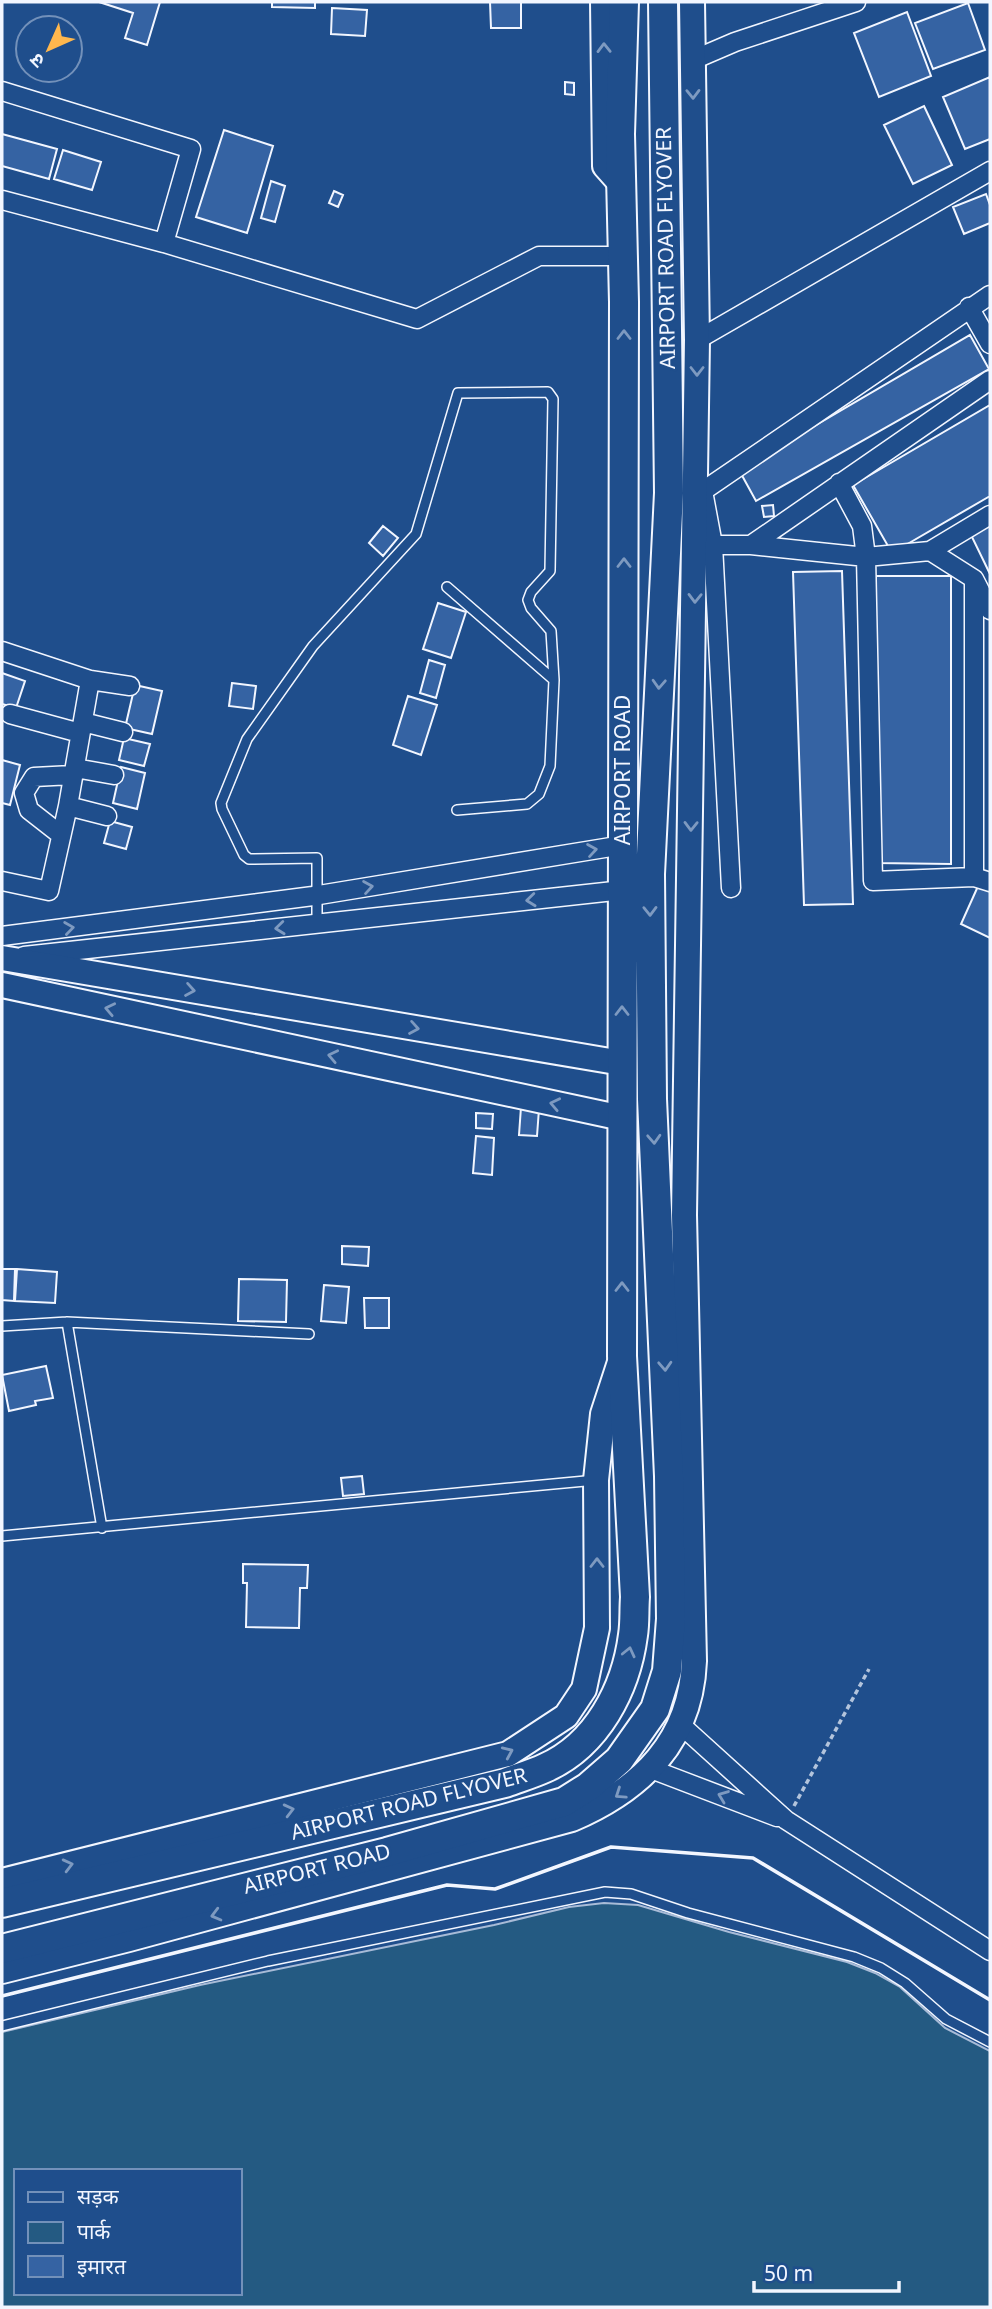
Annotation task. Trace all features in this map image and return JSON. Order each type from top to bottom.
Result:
[{"type":"main road","name":"AIRPORT ROAD FLYOVER","points":[[621,184],[624,2]]},
{"type":"main road","name":"AIRPORT ROAD FLYOVER","points":[[663,2],[669,463],[689,492]]},
{"type":"main road","name":"AIRPORT ROAD","points":[[621,184],[622,1356]]},
{"type":"main road","name":"AIRPORT ROAD","points":[[2,1949],[387,1852],[564,1802],[588,1787],[619,1760],[654,1709],[667,1671],[671,1619],[670,1476],[652,1099],[650,874],[689,492]]},
{"type":"main road","name":"AIRPORT ROAD FLYOVER","points":[[2,1903],[505,1783],[547,1768],[570,1753],[605,1716],[623,1681],[634,1634],[635,1597],[622,1356]]},
{"type":"street","points":[[603,2],[606,166],[621,184]]},
{"type":"street","points":[[2,1971],[572,1819],[603,1806],[629,1789],[651,1769],[681,1725],[692,1688],[694,1661],[684,1215],[689,492],[697,340],[692,2]]},
{"type":"street","points":[[692,60],[735,42],[856,2]]},
{"type":"street","points":[[2,91],[191,149],[164,243]]},
{"type":"street","points":[[697,340],[990,172]]},
{"type":"street","points":[[2,200],[164,243],[417,319],[539,256],[623,256]]},
{"type":"street","points":[[689,492],[990,295]]},
{"type":"street","points":[[969,307],[990,344]]},
{"type":"street","points":[[751,545],[990,380]]},
{"type":"street","points":[[839,483],[862,526],[866,557],[873,881],[982,880],[974,579]]},
{"type":"street","points":[[689,492],[713,545],[731,888]]},
{"type":"street","points":[[713,545],[751,545],[866,557],[930,551],[990,516]]},
{"type":"street","points":[[930,551],[974,579],[990,610]]},
{"type":"street","points":[[2,650],[90,680],[130,686]]},
{"type":"street","points":[[2,881],[49,891],[68,806],[90,680]]},
{"type":"street","points":[[10,714],[82,728],[123,732]]},
{"type":"street","points":[[61,835],[29,810],[24,793],[34,776],[73,771],[114,775]]},
{"type":"street","points":[[68,806],[107,816]]},
{"type":"street","points":[[2,936],[317,895],[623,845]]},
{"type":"street","points":[[2,959],[623,890]]},
{"type":"street","points":[[2,959],[622,1063]]},
{"type":"street","points":[[2,985],[622,1118]]},
{"type":"street","points":[[2,1881],[508,1754],[566,1716],[584,1689],[597,1628],[596,1479],[603,1415],[622,1356]]},
{"type":"street","points":[[681,1725],[786,1820],[990,1951]]},
{"type":"street","points":[[651,1769],[786,1820]]},
{"type":"lane","points":[[317,924],[317,858],[247,858],[221,803],[247,738],[313,646],[416,534],[457,394],[548,393],[552,396],[550,571],[531,592],[528,600],[531,608],[551,630],[554,680],[552,758],[539,793],[532,801],[521,805],[457,810]]},
{"type":"lane","points":[[447,587],[554,680]]},
{"type":"lane","points":[[2,1326],[67,1322],[309,1334]]},
{"type":"lane","points":[[67,1322],[103,1528]]},
{"type":"lane","points":[[2,1536],[596,1479]]},
{"type":"lane","points":[[2,2026],[268,1961],[605,1892],[631,1894],[688,1913],[854,1957],[881,1968],[905,1983],[946,2019],[990,2042]]},
{"type":"path","points":[[786,1820],[869,1670]]},
{"type":"green space","points":[[604,1903],[638,1905],[729,1932],[847,1962],[875,1973],[900,1987],[945,2028],[990,2051],[990,2307],[2,2307],[2,2032],[200,1985],[569,1907]]},
{"type":"building","points":[[99,2],[160,2],[147,45],[125,38],[133,13]]},
{"type":"building","points":[[272,2],[315,2],[315,8],[272,7]]},
{"type":"building","points":[[490,2],[521,2],[521,28],[491,28]]},
{"type":"building","points":[[968,3],[985,50],[933,69],[915,23]]},
{"type":"building","points":[[332,8],[367,10],[365,36],[331,34]]},
{"type":"building","points":[[907,12],[931,76],[879,97],[854,33]]},
{"type":"building","points":[[990,77],[990,139],[965,149],[943,97]]},
{"type":"building","points":[[565,82],[574,83],[574,95],[565,94]]},
{"type":"building","points":[[924,106],[952,165],[913,184],[884,125]]},
{"type":"building","points":[[224,130],[273,146],[247,233],[196,217]]},
{"type":"building","points":[[2,134],[57,149],[49,179],[2,166]]},
{"type":"building","points":[[63,150],[101,162],[92,190],[54,179]]},
{"type":"building","points":[[271,181],[285,186],[275,222],[261,218]]},
{"type":"building","points":[[334,191],[343,195],[338,207],[329,203]]},
{"type":"building","points":[[986,194],[990,205],[990,223],[964,234],[953,207]]},
{"type":"building","points":[[970,335],[989,369],[756,501],[739,470]]},
{"type":"building","points":[[990,405],[990,496],[892,553],[853,485]]},
{"type":"building","points":[[773,505],[774,516],[764,517],[762,506]]},
{"type":"building","points":[[990,524],[990,574],[971,535]]},
{"type":"building","points":[[383,526],[398,538],[383,556],[369,543]]},
{"type":"building","points":[[842,571],[853,904],[804,905],[793,572]]},
{"type":"building","points":[[876,576],[951,576],[951,864],[876,863]]},
{"type":"building","points":[[438,603],[466,612],[451,658],[423,649]]},
{"type":"building","points":[[429,660],[445,665],[436,698],[420,693]]},
{"type":"building","points":[[2,673],[25,681],[16,708],[2,704]]},
{"type":"building","points":[[232,683],[256,686],[253,709],[229,706]]},
{"type":"building","points":[[135,685],[162,691],[152,734],[125,728]]},
{"type":"building","points":[[408,696],[437,705],[421,755],[393,745]]},
{"type":"building","points":[[124,738],[150,744],[144,766],[119,760]]},
{"type":"building","points":[[2,760],[20,765],[10,805],[2,803]]},
{"type":"building","points":[[121,767],[145,773],[137,809],[113,803]]},
{"type":"building","points":[[110,821],[132,827],[126,849],[104,843]]},
{"type":"building","points":[[979,884],[990,890],[990,938],[961,924]]},
{"type":"building","points":[[521,1107],[539,1109],[537,1136],[519,1135]]},
{"type":"building","points":[[476,1113],[493,1114],[492,1129],[476,1128]]},
{"type":"building","points":[[476,1136],[494,1138],[492,1175],[473,1173]]},
{"type":"building","points":[[342,1246],[369,1247],[368,1266],[342,1264]]},
{"type":"building","points":[[2,1269],[15,1269],[14,1301],[2,1300]]},
{"type":"building","points":[[17,1269],[57,1272],[55,1303],[15,1301]]},
{"type":"building","points":[[239,1279],[287,1280],[286,1322],[238,1321]]},
{"type":"building","points":[[324,1285],[349,1287],[346,1323],[321,1321]]},
{"type":"building","points":[[364,1298],[389,1298],[389,1328],[365,1328]]},
{"type":"building","points":[[46,1366],[53,1398],[35,1401],[36,1405],[9,1411],[2,1375]]},
{"type":"building","points":[[362,1476],[364,1494],[343,1496],[341,1478]]},
{"type":"building","points":[[243,1564],[308,1565],[307,1588],[300,1588],[299,1628],[246,1627],[247,1583],[243,1583]]},
{"type":"wall","points":[[2,1996],[447,1885],[495,1889],[611,1847],[753,1858],[990,2000]]}]
